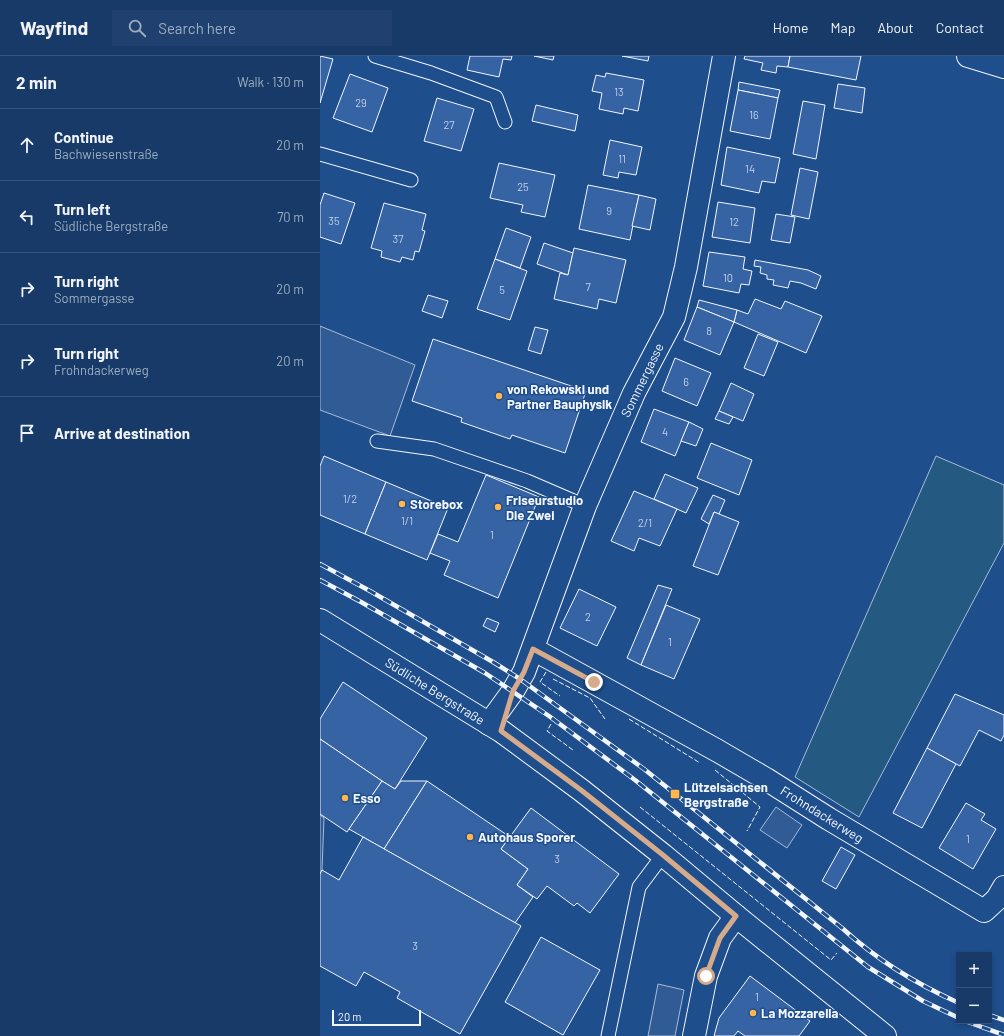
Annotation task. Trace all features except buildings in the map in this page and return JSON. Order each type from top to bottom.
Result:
[{"type":"street","name":"Sommergasse","points":[[495,728],[524,672],[586,506],[634,394],[674,317],[686,267],[724,56]]},
{"type":"street","points":[[968,56],[1004,67]]},
{"type":"street","name":"Südliche Bergstraße","points":[[320,620],[495,728],[581,790],[885,1036]]},
{"type":"street","name":"Frohndackerweg","points":[[533,649],[718,750],[829,819],[984,911],[997,899],[1004,887]]},
{"type":"street","points":[[694,1036],[706,976],[720,938],[736,916]]},
{"type":"lane","points":[[375,56],[431,73],[496,97],[505,122]]},
{"type":"lane","points":[[320,154],[411,180]]},
{"type":"lane","points":[[377,441],[434,449],[527,481],[586,506]]},
{"type":"lane","points":[[608,1036],[639,887],[663,855]]},
{"type":"shaded area","points":[[320,326],[415,365],[390,436],[320,410]]},
{"type":"shaded area","points":[[936,456],[1004,485],[1004,543],[859,817],[795,777]]},
{"type":"shaded area","points":[[776,807],[802,825],[787,848],[760,830]]},
{"type":"shaded area","points":[[320,815],[324,818],[322,870],[320,874]]},
{"type":"shaded area","points":[[658,984],[684,990],[675,1036],[648,1036]]},
{"type":"railway","points":[[320,564],[370,591],[520,679],[644,769],[869,951],[912,979],[956,1002]]},
{"type":"railway","points":[[320,580],[485,673],[549,716],[635,780],[868,967],[923,1001],[956,1017]]},
{"type":"railway","points":[[992,1016],[1004,1020]]},
{"type":"railway","points":[[973,1024],[1004,1035]]},
{"type":"fence","points":[[546,672],[540,682],[560,696]]},
{"type":"fence","points":[[553,679],[590,698],[605,719]]},
{"type":"fence","points":[[629,719],[700,763]]},
{"type":"fence","points":[[551,724],[547,731],[573,750]]},
{"type":"fence","points":[[715,770],[760,807],[747,831]]},
{"type":"fence","points":[[640,807],[831,960],[837,953]]},
{"type":"place","name":"von Rekowski und Partner Bauphysik","points":[[499,396]]},
{"type":"place","name":"Storebox","points":[[402,504]]},
{"type":"place","name":"Friseurstudio Die Zwei","points":[[498,507]]},
{"type":"place","name":"Lützelsachsen Bergstraße","points":[[675,794]]},
{"type":"place","name":"Esso","points":[[345,798]]},
{"type":"place","name":"Autohaus Sporer","points":[[470,837]]},
{"type":"place","name":"La Mozzarella","points":[[753,1013]]},
{"type":"route","points":[[594,682],[533,649],[524,672],[513,691],[501,731],[581,790],[663,855],[736,916],[720,938],[706,976]]}]
